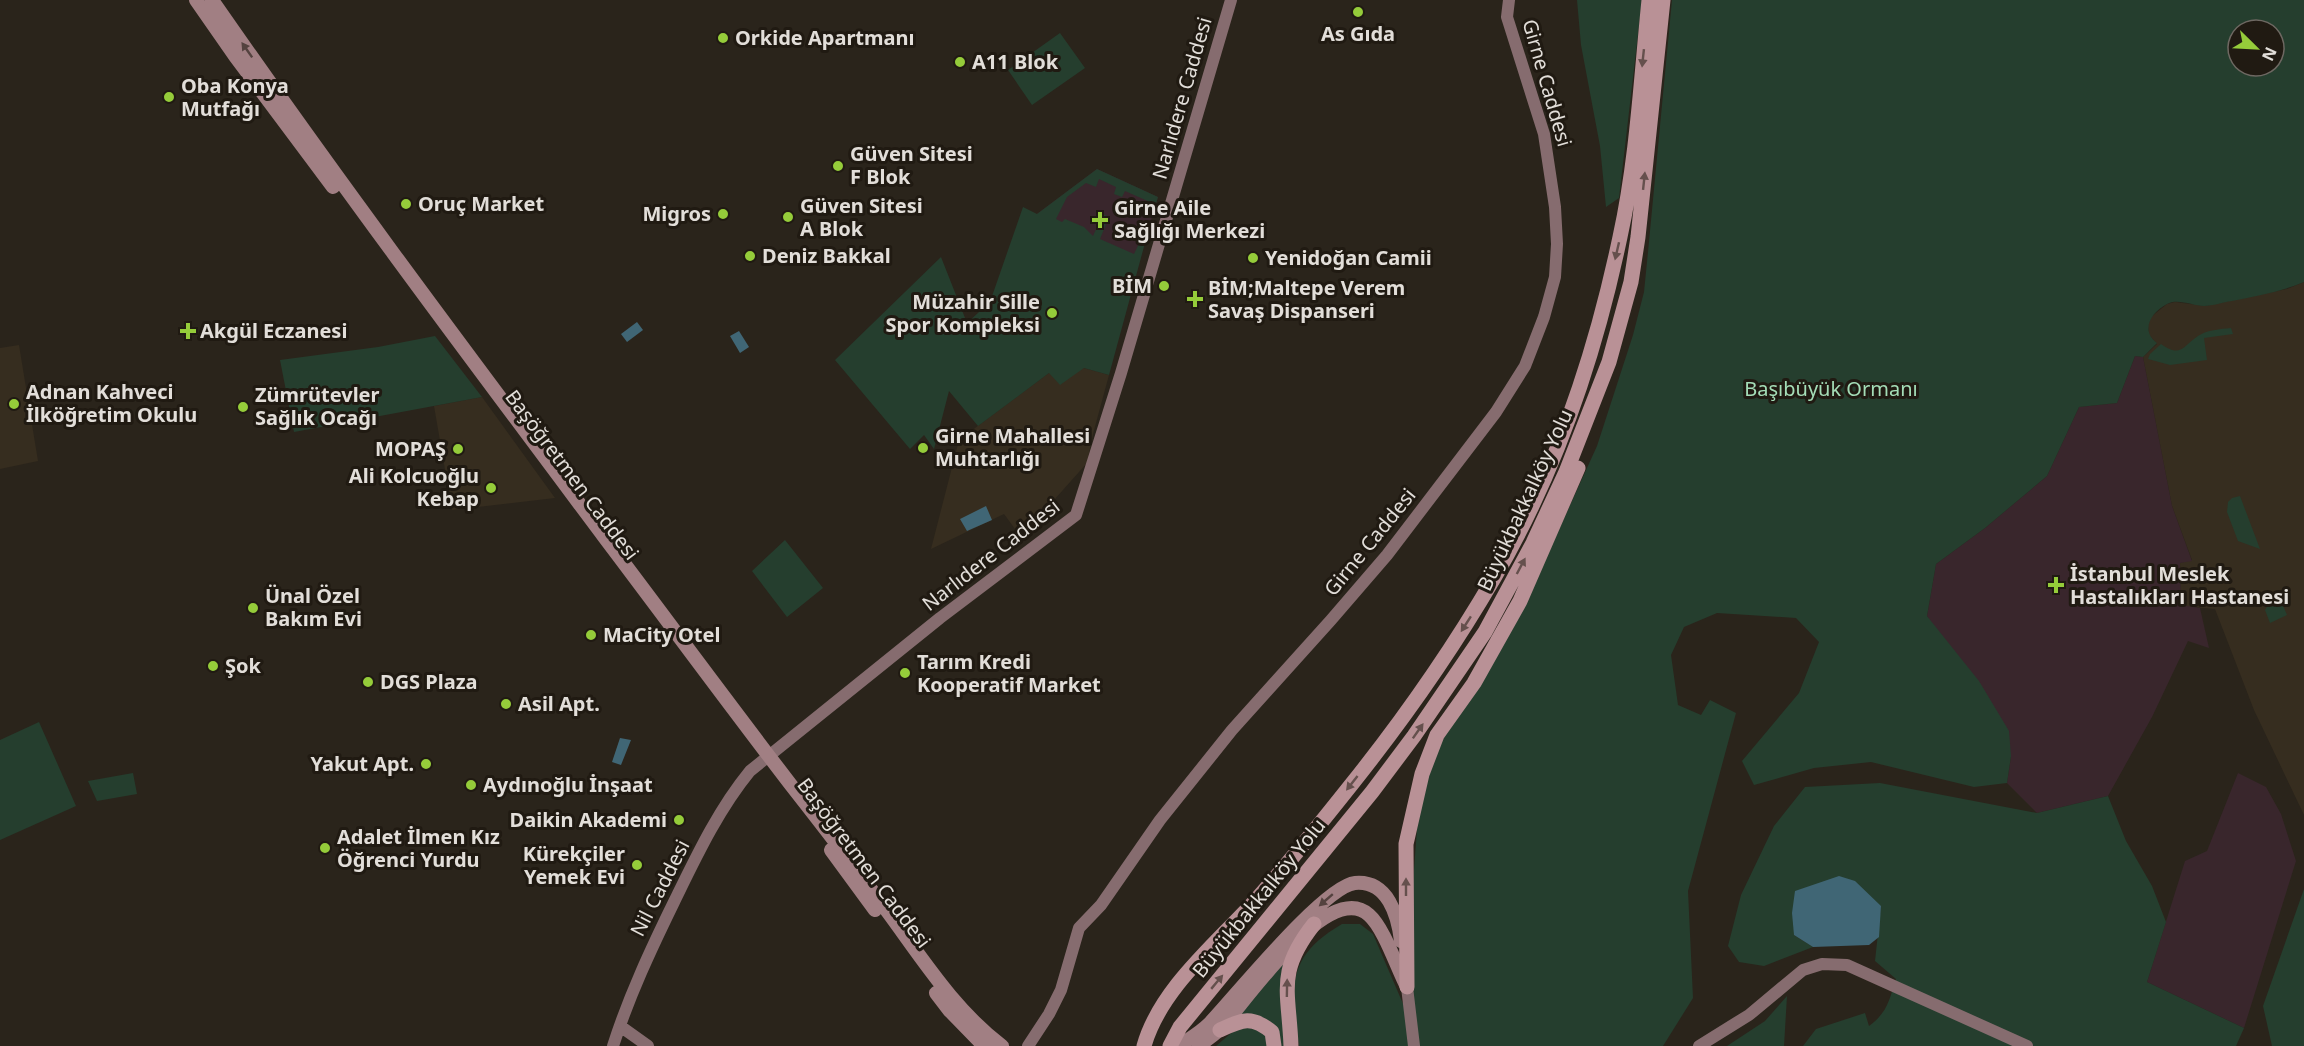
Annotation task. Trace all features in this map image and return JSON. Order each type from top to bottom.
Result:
[{"type":"highway","name":"Büyükbakkalköy Yolu","points":[[1144,1046],[1158,1012],[1173,991],[1257,898],[1352,784],[1442,660],[1495,577],[1519,531],[1568,421],[1606,300],[1630,180],[1649,0]]},
{"type":"highway","name":"Büyükbakkalköy Yolu","points":[[1170,1046],[1180,1027],[1372,792],[1414,736],[1474,649],[1533,543],[1566,472],[1609,362],[1625,308],[1635,261],[1663,0]]},
{"type":"highway","points":[[1407,987],[1406,844],[1422,774],[1437,735],[1474,683],[1520,601],[1588,444],[1609,362]]},
{"type":"highway","points":[[1291,1046],[1287,980],[1292,958],[1314,924]]},
{"type":"highway","points":[[1220,1030],[1243,1019],[1260,1022],[1272,1032],[1274,1046]]},
{"type":"main road","name":"Başöğretmen Caddesi","points":[[196,0],[289,130],[370,233],[396,273],[494,404],[766,758],[850,860],[924,968],[948,1010],[984,1046]]},
{"type":"main road","name":"Başöğretmen Caddesi","points":[[213,0],[304,132],[380,233],[444,324],[766,758]]},
{"type":"main road","points":[[1179,1046],[1207,1026],[1259,967],[1323,902],[1339,889],[1354,883],[1366,884],[1377,889],[1386,896],[1394,908],[1399,923],[1407,987]]},
{"type":"main road","points":[[1199,1046],[1220,1030],[1305,932],[1328,914],[1341,909],[1354,908],[1368,913],[1379,925],[1407,987]]},
{"type":"main road","name":"Başöğretmen Caddesi","points":[[924,968],[986,1035],[1002,1046]]},
{"type":"street","name":"Narlıdere Caddesi","points":[[766,758],[940,618],[1076,515],[1124,364],[1231,0]]},
{"type":"street","name":"Girne Caddesi","points":[[1028,1046],[1061,990],[1079,928],[1101,905],[1160,820],[1232,730],[1324,629],[1387,555],[1496,412],[1526,366],[1544,317],[1555,277],[1557,244],[1555,207],[1544,134],[1507,17],[1509,0]]},
{"type":"street","name":"Nil Caddesi","points":[[613,1046],[653,943],[689,870],[733,792],[750,771],[766,758]]},
{"type":"street","points":[[1699,1046],[1749,1015],[1803,970],[1822,964],[1847,965],[2027,1046]]},
{"type":"street","points":[[1407,987],[1414,1046]]},
{"type":"street","points":[[620,1026],[648,1046]]},
{"type":"shaded area","name":"Girne Aile Sağlığı Merkezi","points":[[1097,169],[1158,197],[1138,265],[1037,214]]},
{"type":"shaded area","points":[[2304,282],[2304,815],[2254,710],[2215,609],[2181,606],[2180,563],[2192,560],[2172,506],[2143,357],[2157,344],[2149,335],[2148,326],[2151,317],[2167,304],[2175,302],[2205,306],[2287,289]]},
{"type":"shaded area","name":"Adnan Kahveci İlköğretim Okulu","points":[[19,345],[38,461],[0,469],[0,348]]},
{"type":"shaded area","name":"İstanbul Meslek Hastalıkları Hastanesi","points":[[2135,356],[2143,357],[2172,506],[2192,561],[2180,563],[2181,605],[2200,608],[2209,648],[2188,641],[2152,717],[2108,796],[2037,813],[2007,783],[2011,756],[1927,616],[1936,564],[1985,528],[2047,476],[2079,407],[2117,403]]},
{"type":"shaded area","points":[[1084,368],[1109,375],[1087,463],[1021,537],[1004,514],[931,549],[959,440],[1049,373]]},
{"type":"shaded area","points":[[482,397],[555,498],[452,510],[434,406]]},
{"type":"shaded area","points":[[2238,773],[2266,787],[2281,814],[2296,861],[2244,1028],[2147,982],[2185,861],[2207,851]]},
{"type":"green space","points":[[1577,0],[1642,0],[1619,198],[1606,207],[1600,146],[1581,45]]},
{"type":"green space","name":"Başıbüyük Ormanı","points":[[1672,0],[2304,0],[2304,282],[2268,293],[2211,305],[2200,306],[2171,302],[2161,307],[2152,317],[2148,327],[2149,333],[2157,343],[2143,357],[2135,356],[2117,403],[2079,407],[2047,476],[1985,528],[1936,564],[1927,616],[1979,681],[2009,731],[2011,756],[2007,783],[1974,787],[1871,762],[1814,768],[1754,785],[1742,761],[1799,693],[1819,642],[1796,618],[1717,613],[1684,627],[1671,655],[1678,705],[1701,715],[1710,700],[1736,713],[1688,891],[1693,998],[1663,1046],[1417,1046],[1409,985],[1418,816],[1425,777],[1441,740],[1520,615],[1597,446],[1633,335],[1644,292]]},
{"type":"green space","points":[[1060,33],[1085,68],[1032,105],[1008,70]]},
{"type":"green space","name":"Müzahir Sille Spor Kompleksi","points":[[1097,169],[1158,197],[1153,214],[1149,210],[1150,202],[1125,191],[1122,197],[1114,194],[1116,187],[1099,179],[1096,187],[1086,183],[1067,197],[1056,219],[1062,222],[1065,219],[1084,227],[1093,236],[1103,214],[1109,217],[1100,239],[1134,254],[1144,233],[1148,232],[1109,375],[1084,368],[1060,385],[1049,373],[978,426],[949,391],[934,449],[924,435],[910,449],[835,360],[941,257],[967,323],[990,302],[1023,207],[1037,214]]},
{"type":"green space","points":[[2231,328],[2233,334],[2204,338],[2207,360],[2170,365],[2148,359],[2161,344],[2177,351],[2202,334]]},
{"type":"green space","points":[[435,336],[482,397],[294,432],[280,360],[378,347]]},
{"type":"green space","points":[[2240,496],[2260,549],[2238,541],[2227,512],[2228,502]]},
{"type":"green space","points":[[785,540],[823,588],[787,617],[752,571]]},
{"type":"green space","points":[[2277,591],[2287,615],[2270,623],[2265,610]]},
{"type":"green space","points":[[39,722],[76,806],[0,840],[0,740]]},
{"type":"green space","points":[[133,773],[137,794],[97,801],[88,781]]},
{"type":"green space","points":[[1880,783],[2037,813],[2108,796],[2126,841],[2152,886],[2166,922],[2147,982],[2244,1028],[2236,1046],[1803,1046],[1816,1029],[1865,1013],[1869,1026],[1884,1011],[1896,979],[1875,961],[1881,906],[1794,935],[1813,947],[1764,966],[1739,962],[1728,946],[1741,895],[1774,826],[1805,787]]},
{"type":"green space","points":[[2304,889],[2304,1046],[2272,1046],[2263,1006]]},
{"type":"green space","points":[[1342,924],[1360,924],[1373,934],[1404,1006],[1411,1046],[1299,1046],[1294,1007],[1296,976],[1301,962],[1310,949],[1323,936]]},
{"type":"green space","points":[[1285,962],[1287,1046],[1277,1046],[1274,1031],[1236,1016]]},
{"type":"green space","points":[[1787,996],[1784,1046],[1727,1046],[1765,1021]]},
{"type":"green space","points":[[1250,1026],[1265,1035],[1269,1046],[1216,1046],[1237,1028]]},
{"type":"water","points":[[637,322],[643,330],[627,342],[621,334]]},
{"type":"water","points":[[739,331],[749,347],[740,353],[730,336]]},
{"type":"water","points":[[986,506],[992,520],[967,531],[960,519]]},
{"type":"water","points":[[620,738],[631,740],[621,765],[612,762]]},
{"type":"water","points":[[1839,876],[1855,881],[1881,906],[1879,937],[1869,945],[1813,947],[1794,935],[1792,913],[1795,891]]},
{"type":"place","name":"As Gıda","points":[[1358,12]]},
{"type":"place","name":"Orkide Apartmanı","points":[[723,38]]},
{"type":"place","name":"A11 Blok","points":[[960,62]]},
{"type":"place","name":"Oba Konya Mutfağı","points":[[169,97]]},
{"type":"place","name":"Güven Sitesi F Blok","points":[[838,166]]},
{"type":"place","name":"Oruç Market","points":[[406,204]]},
{"type":"place","name":"Migros","points":[[723,214]]},
{"type":"place","name":"Güven Sitesi A Blok","points":[[788,217]]},
{"type":"place","name":"Girne Aile Sağlığı Merkezi","points":[[1100,220]]},
{"type":"place","name":"Deniz Bakkal","points":[[750,256]]},
{"type":"place","name":"Yenidoğan Camii","points":[[1253,258]]},
{"type":"place","name":"BİM","points":[[1164,286]]},
{"type":"place","name":"BİM;Maltepe Verem Savaş Dispanseri","points":[[1195,299]]},
{"type":"place","name":"Müzahir Sille Spor Kompleksi","points":[[1052,313]]},
{"type":"place","name":"Akgül Eczanesi","points":[[188,331]]},
{"type":"place","name":"Adnan Kahveci İlköğretim Okulu","points":[[14,404]]},
{"type":"place","name":"Zümrütevler Sağlık Ocağı","points":[[243,407]]},
{"type":"place","name":"Girne Mahallesi Muhtarlığı","points":[[923,448]]},
{"type":"place","name":"MOPAŞ","points":[[458,449]]},
{"type":"place","name":"Ali Kolcuoğlu Kebap","points":[[491,488]]},
{"type":"place","name":"İstanbul Meslek Hastalıkları Hastanesi","points":[[2056,585]]},
{"type":"place","name":"Ünal Özel Bakım Evi","points":[[253,608]]},
{"type":"place","name":"MaCity Otel","points":[[591,635]]},
{"type":"place","name":"Şok","points":[[213,666]]},
{"type":"place","name":"Tarım Kredi Kooperatif Market","points":[[905,673]]},
{"type":"place","name":"DGS Plaza","points":[[368,682]]},
{"type":"place","name":"Asil Apt.","points":[[506,704]]},
{"type":"place","name":"Yakut Apt.","points":[[426,764]]},
{"type":"place","name":"Aydınoğlu İnşaat","points":[[471,785]]},
{"type":"place","name":"Daikin Akademi","points":[[679,820]]},
{"type":"place","name":"Adalet İlmen Kız Öğrenci Yurdu","points":[[325,848]]},
{"type":"place","name":"Kürekçiler Yemek Evi","points":[[637,865]]}]
